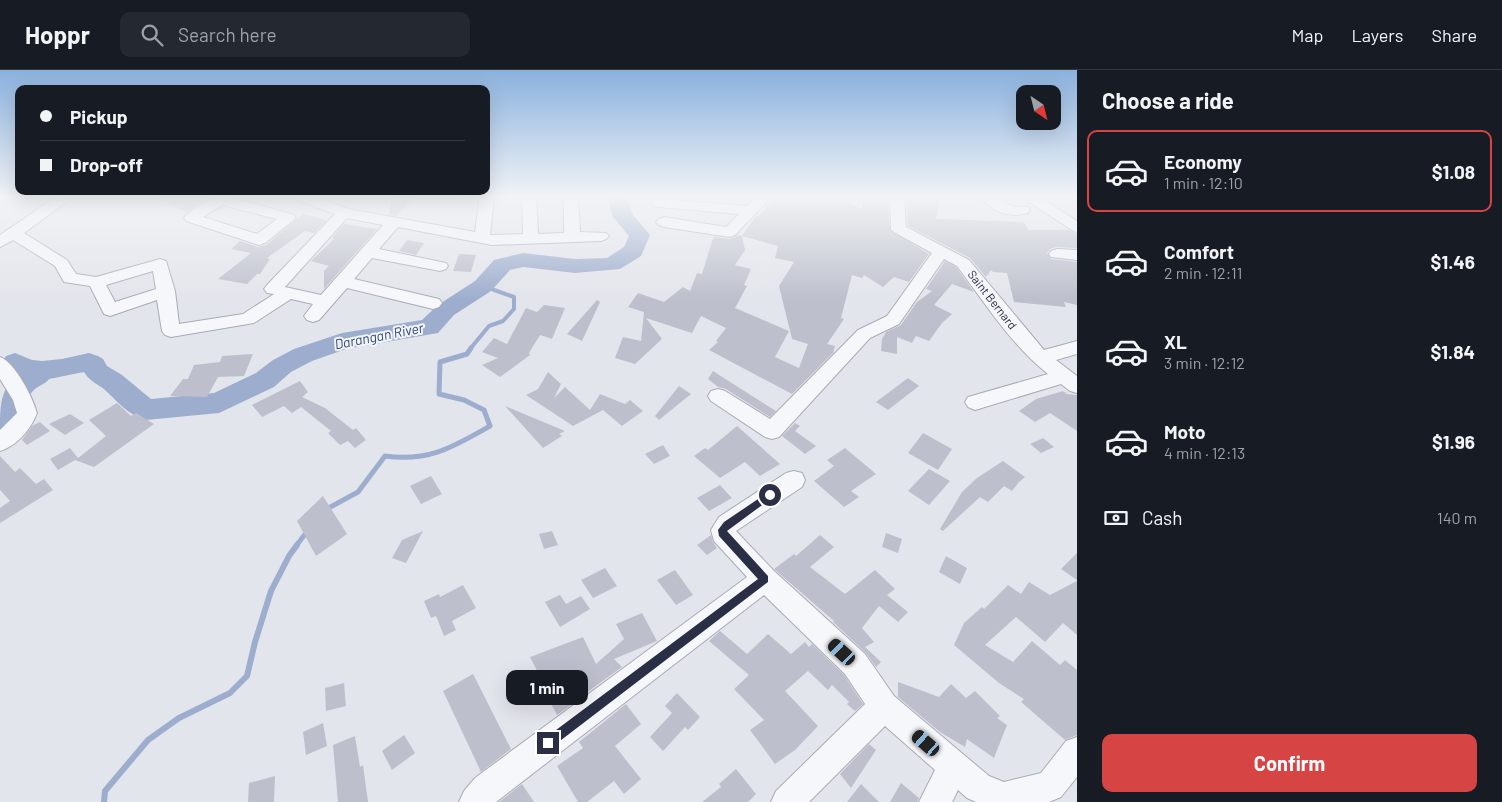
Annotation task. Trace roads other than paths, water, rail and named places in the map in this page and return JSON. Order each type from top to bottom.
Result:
[{"type":"street","points":[[232,231],[259,240],[271,231]]},
{"type":"street","points":[[326,302],[273,289],[327,231]]},
{"type":"street","points":[[313,316],[386,231]]},
{"type":"street","points":[[444,231],[492,240],[601,236]]},
{"type":"street","points":[[482,238],[483,231]]},
{"type":"street","points":[[531,231],[531,238]]},
{"type":"street","points":[[572,231],[572,237]]},
{"type":"street","name":"Saint Bernard","points":[[903,231],[963,263],[1040,358],[1070,381]]},
{"type":"street","points":[[7,238],[61,263],[70,278],[96,282],[160,264],[166,291],[171,331],[248,319],[288,293]]},
{"type":"street","points":[[367,252],[440,266]]},
{"type":"street","points":[[718,396],[772,430],[864,334],[894,320],[941,252]]},
{"type":"street","points":[[1057,254],[1077,255]]},
{"type":"street","points":[[96,282],[110,310],[166,291]]},
{"type":"street","points":[[344,282],[432,303]]},
{"type":"street","points":[[1040,358],[1077,347]]},
{"type":"street","points":[[0,364],[26,406],[27,413],[22,422],[0,442]]},
{"type":"street","points":[[975,402],[1070,381]]},
{"type":"street","points":[[794,480],[727,524],[722,530],[723,534],[765,579],[855,664],[884,706],[978,787],[1004,798],[1050,786],[1077,752]]},
{"type":"street","points":[[475,802],[486,789],[765,579]]},
{"type":"street","points":[[787,802],[884,706]]},
{"type":"street","points":[[935,802],[954,768]]},
{"type":"waterway","name":"Darangan River","points":[[15,362],[23,367],[42,370],[89,362],[94,365],[96,371],[113,382],[133,401],[146,410],[219,403],[265,380],[282,366],[303,355],[342,341],[429,327],[446,310],[483,286],[502,265],[523,260],[575,266],[612,264],[633,251],[640,235],[636,231]]},
{"type":"waterway","points":[[470,349],[489,326],[503,321],[514,309],[514,297],[483,286]]},
{"type":"waterway","points":[[325,510],[358,492],[385,456],[415,457],[428,455],[452,446],[490,426],[484,410],[464,400],[439,394],[440,362],[467,354],[471,348]]},
{"type":"waterway","name":"Darangan River","points":[[0,418],[10,411],[16,394],[22,385],[37,376]]},
{"type":"waterway","points":[[296,546],[309,529]]},
{"type":"waterway","points":[[104,802],[105,791],[148,740],[179,718],[230,693],[247,676],[255,642],[271,591],[289,556],[297,545]]}]
